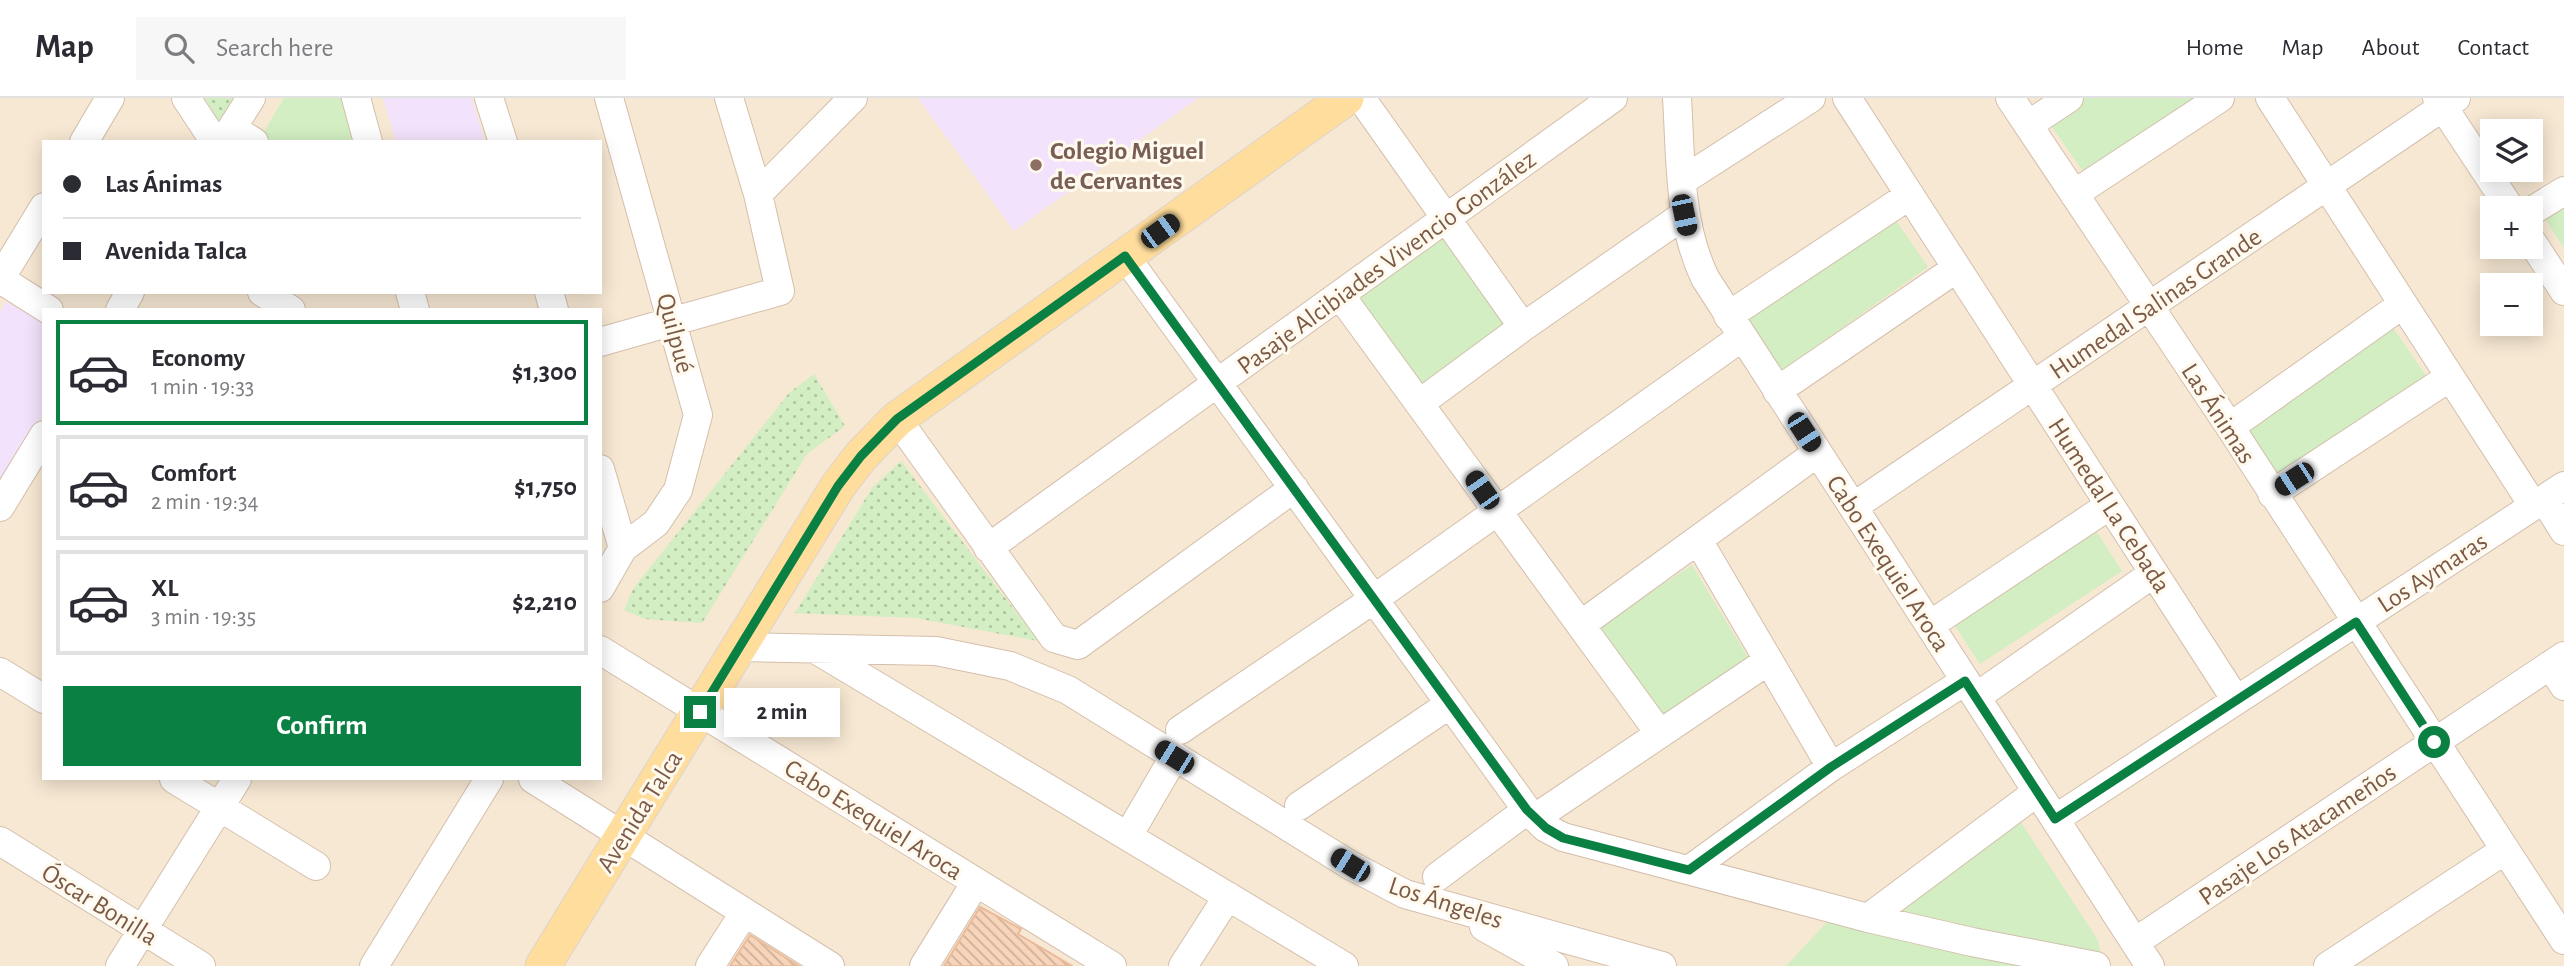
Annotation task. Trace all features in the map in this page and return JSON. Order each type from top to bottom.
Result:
[{"type":"main road","name":"Avenida Talca","points":[[542,966],[838,486],[861,456],[897,419],[1346,99]]},
{"type":"street","points":[[85,140],[110,98]]},
{"type":"street","points":[[186,98],[231,138],[251,98]]},
{"type":"street","points":[[356,98],[367,140]]},
{"type":"street","points":[[489,98],[502,140]]},
{"type":"street","name":"Quilpué","points":[[609,98],[698,415],[678,490],[656,523],[623,548]]},
{"type":"street","points":[[602,341],[780,291],[758,194],[729,98]]},
{"type":"street","name":"Pasaje Alcibiades Vivencio González","points":[[988,548],[1613,98]]},
{"type":"street","name":"Cabo Exequiel Aroca","points":[[1676,98],[1684,215],[1696,258],[1735,326],[2151,966]]},
{"type":"street","points":[[1682,181],[1811,98]]},
{"type":"street","name":"Humedal La Cebada","points":[[1847,98],[2236,700]]},
{"type":"street","name":"Las Ánimas","points":[[2010,98],[2230,427],[2505,850],[2561,928]]},
{"type":"street","points":[[2028,125],[2069,98]]},
{"type":"street","points":[[2074,194],[2220,98]]},
{"type":"street","points":[[2270,98],[2450,377],[2547,497],[2564,531]]},
{"type":"street","points":[[1346,99],[1446,218],[1523,327]]},
{"type":"street","points":[[758,194],[849,100]]},
{"type":"street","points":[[2445,101],[2503,196]]},
{"type":"street","name":"Humedal Salinas Grande","points":[[1853,508],[2327,186],[2445,101]]},
{"type":"street","points":[[2543,204],[2564,191]]},
{"type":"street","points":[[1180,730],[1374,599],[1497,511],[1735,326],[1910,195]]},
{"type":"street","points":[[42,210],[0,279],[46,308]]},
{"type":"street","points":[[1420,403],[1523,327],[1684,215]]},
{"type":"street","points":[[1125,256],[1450,704],[1531,814],[1546,828],[1563,838],[1868,918],[2096,966]]},
{"type":"street","points":[[2543,258],[2564,289]]},
{"type":"street","points":[[1777,391],[1958,268]]},
{"type":"street","points":[[265,294],[288,308]]},
{"type":"street","points":[[1340,295],[1660,734]]},
{"type":"street","points":[[2230,427],[2403,304]]},
{"type":"street","points":[[2272,494],[2450,377]]},
{"type":"street","points":[[897,419],[1054,638],[1078,645],[1294,488]]},
{"type":"street","points":[[0,507],[42,438]]},
{"type":"street","points":[[1582,624],[1817,453]]},
{"type":"street","points":[[602,476],[623,548],[602,585]]},
{"type":"street","name":"Los Aymaras","points":[[2055,819],[2547,497]]},
{"type":"street","points":[[1930,625],[2110,505]]},
{"type":"street","points":[[1698,540],[1831,767]]},
{"type":"street","points":[[1689,870],[1831,767],[1971,689],[2154,573]]},
{"type":"street","name":"Los Ángeles","points":[[740,647],[936,651],[1010,666],[1068,690],[1350,865],[1405,894],[1438,890],[1662,966]]},
{"type":"street","points":[[813,648],[1344,966]]},
{"type":"street","name":"Cabo Exequiel Aroca","points":[[602,651],[1112,966]]},
{"type":"street","points":[[1554,966],[1438,890],[1531,814],[1660,734],[1768,661]]},
{"type":"street","name":"Pasaje Los Atacameños","points":[[2135,942],[2434,742],[2559,669]]},
{"type":"street","points":[[0,672],[42,698]]},
{"type":"street","points":[[1299,806],[1450,704]]},
{"type":"street","points":[[1128,836],[1174,757]]},
{"type":"street","points":[[176,780],[316,866]]},
{"type":"street","points":[[120,966],[236,780]]},
{"type":"street","points":[[374,966],[488,780]]},
{"type":"street","points":[[535,780],[831,966]]},
{"type":"street","points":[[1868,918],[2038,792]]},
{"type":"street","name":"Óscar Bonilla","points":[[0,841],[201,966]]},
{"type":"street","points":[[2328,966],[2505,850]]},
{"type":"street","points":[[923,966],[976,882]]},
{"type":"street","points":[[1183,966],[1228,896]]},
{"type":"street","points":[[710,966],[744,913]]},
{"type":"shaded area","points":[[0,98],[2564,98],[2564,966],[0,966]]},
{"type":"shaded area","points":[[383,98],[472,98],[484,140],[395,140]]},
{"type":"shaded area","name":"Colegio Miguel de Cervantes","points":[[918,98],[1198,98],[1014,231]]},
{"type":"shaded area","points":[[6,301],[42,323],[42,416],[0,485],[0,312]]},
{"type":"green space","points":[[205,98],[242,98],[227,121],[218,121]]},
{"type":"green space","points":[[284,98],[349,98],[360,140],[271,140],[262,135]]},
{"type":"green space","points":[[2085,98],[2194,98],[2085,174],[2049,123]]},
{"type":"green space","points":[[2564,207],[2564,248],[2545,219]]},
{"type":"green space","points":[[1893,216],[1928,267],[1781,371],[1745,319]]},
{"type":"green space","points":[[1447,234],[1511,326],[1421,390],[1357,298]]},
{"type":"green space","points":[[2391,325],[2427,377],[2279,480],[2243,429]]},
{"type":"green space","points":[[814,374],[845,426],[807,454],[702,623],[645,619],[624,610],[633,589],[789,393]]},
{"type":"green space","points":[[901,461],[1038,641],[916,618],[795,613],[872,488]]},
{"type":"green space","points":[[2095,529],[2122,571],[1980,664],[1953,623]]},
{"type":"green space","points":[[1692,565],[1749,659],[1663,716],[1600,626]]},
{"type":"green space","points":[[2018,818],[2098,940],[2101,954],[1888,912]]},
{"type":"green space","points":[[1827,922],[2019,966],[1786,966]]},
{"type":"building","points":[[980,907],[1021,929],[1018,934],[1072,966],[944,966]]},
{"type":"building","points":[[750,935],[799,966],[730,966]]},
{"type":"place","name":"Colegio Miguel de Cervantes","points":[[1036,165]]},
{"type":"route","points":[[700,712],[838,486],[878,437],[897,419],[1125,256],[1527,810],[1546,828],[1563,838],[1689,870],[1831,767],[1965,681],[2055,819],[2356,622],[2434,742]]}]
